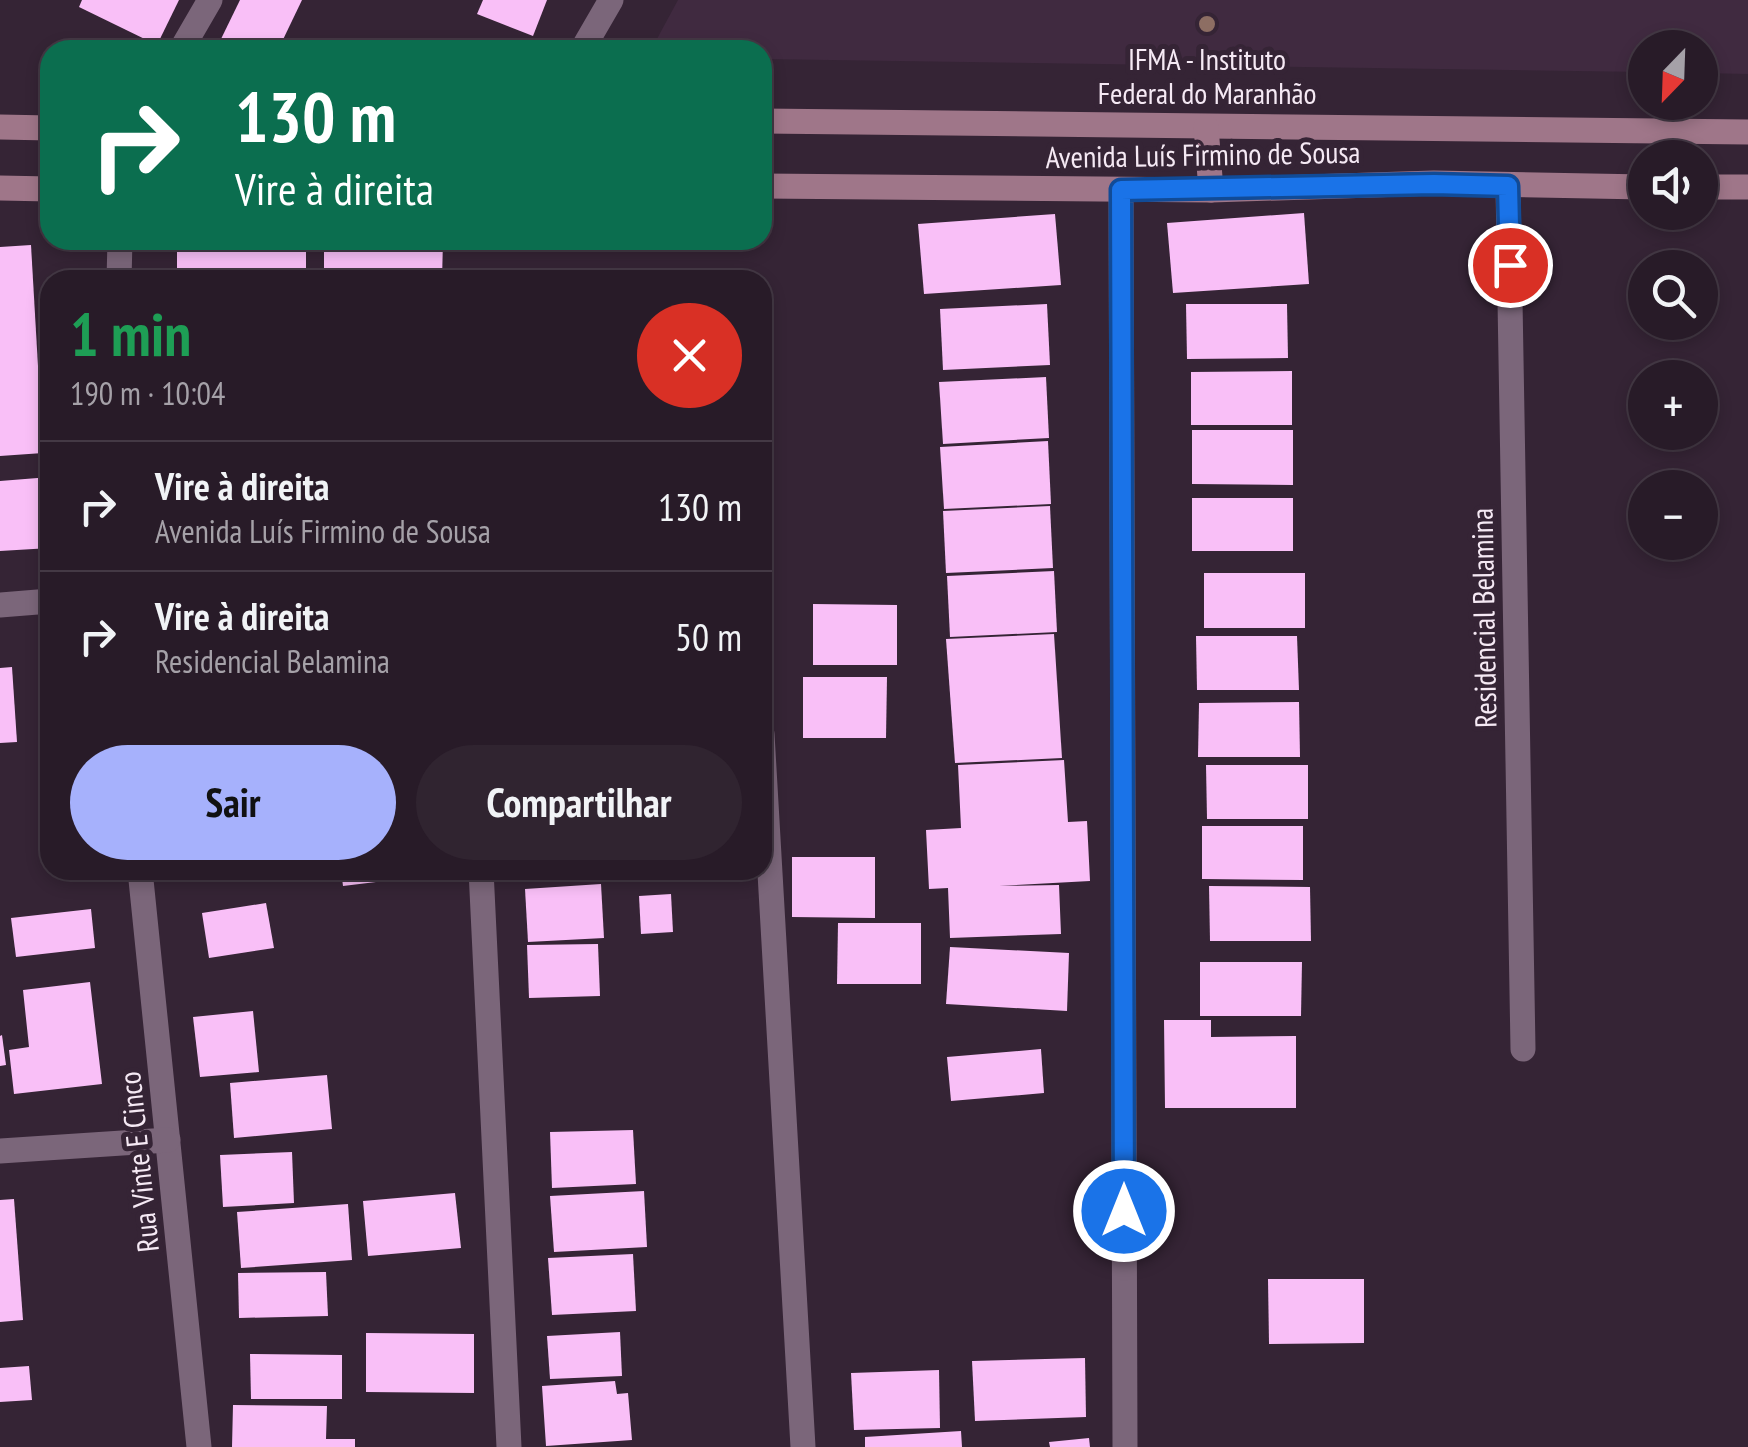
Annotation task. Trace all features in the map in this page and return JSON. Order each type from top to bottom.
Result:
[{"type":"main road","name":"Avenida Luís Firmino de Sousa","points":[[772,122],[1748,132]]},
{"type":"main road","points":[[1206,126],[1211,190]]},
{"type":"main road","points":[[0,127],[40,128]]},
{"type":"main road","name":"Avenida Luís Firmino de Sousa","points":[[772,186],[1121,190],[1434,184],[1628,187]]},
{"type":"main road","points":[[1718,187],[1748,187]]},
{"type":"main road","points":[[0,188],[40,189]]},
{"type":"street","points":[[187,40],[210,0]]},
{"type":"street","points":[[588,40],[611,0]]},
{"type":"street","name":"Residencial Belamina","points":[[1508,186],[1523,1049]]},
{"type":"street","points":[[1121,190],[1125,1447]]},
{"type":"street","points":[[0,605],[40,602]]},
{"type":"street","name":"Rua Vinte E Cinco","points":[[141,880],[199,1447]]},
{"type":"street","points":[[481,880],[509,1447]]},
{"type":"street","points":[[770,880],[803,1447]]},
{"type":"street","points":[[0,1152],[168,1140]]},
{"type":"shaded area","name":"IFMA - Instituto Federal do Maranhão","points":[[678,0],[1748,0],[1748,74],[1718,73],[1718,30],[1628,30],[1628,72],[772,59],[772,40],[656,40]]},
{"type":"building","points":[[82,0],[179,0],[159,40],[147,40],[79,7]]},
{"type":"building","points":[[240,0],[302,0],[283,40],[221,39]]},
{"type":"building","points":[[483,0],[547,0],[533,36],[477,14]]},
{"type":"building","points":[[1304,213],[1309,284],[1173,293],[1167,223]]},
{"type":"building","points":[[1055,214],[1061,285],[924,294],[918,224]]},
{"type":"building","points":[[31,245],[40,453],[0,456],[0,247]]},
{"type":"building","points":[[177,250],[306,250],[306,270],[177,270]]},
{"type":"building","points":[[324,250],[443,250],[442,270],[324,270]]},
{"type":"building","points":[[1047,304],[1050,365],[943,370],[940,309]]},
{"type":"building","points":[[1186,304],[1287,304],[1288,358],[1187,359]]},
{"type":"building","points":[[1292,371],[1292,425],[1191,425],[1191,372]]},
{"type":"building","points":[[1046,377],[1049,438],[943,444],[939,382]]},
{"type":"building","points":[[1192,430],[1293,430],[1293,485],[1192,484]]},
{"type":"building","points":[[1048,441],[1051,504],[944,509],[940,447]]},
{"type":"building","points":[[40,478],[40,549],[0,551],[0,481]]},
{"type":"building","points":[[1192,498],[1293,498],[1293,551],[1192,551]]},
{"type":"building","points":[[1050,506],[1053,568],[946,573],[943,511]]},
{"type":"building","points":[[1054,571],[1057,632],[950,637],[947,576]]},
{"type":"building","points":[[1204,573],[1305,573],[1305,628],[1204,628]]},
{"type":"building","points":[[813,604],[897,605],[897,665],[813,665]]},
{"type":"building","points":[[1054,634],[1062,758],[955,763],[946,639]]},
{"type":"building","points":[[1196,636],[1297,636],[1299,690],[1197,690]]},
{"type":"building","points":[[12,667],[17,742],[0,743],[0,668]]},
{"type":"building","points":[[803,677],[887,677],[886,738],[803,738]]},
{"type":"building","points":[[1299,702],[1300,757],[1198,757],[1199,703]]},
{"type":"building","points":[[1064,760],[1068,822],[1087,821],[1090,881],[999,886],[1059,885],[1061,934],[950,938],[948,888],[929,889],[926,830],[961,828],[958,765]]},
{"type":"building","points":[[1206,765],[1308,765],[1308,819],[1207,819]]},
{"type":"building","points":[[1202,826],[1303,826],[1303,880],[1202,879]]},
{"type":"building","points":[[792,857],[875,857],[875,918],[792,917]]},
{"type":"building","points":[[342,880],[392,880],[343,886]]},
{"type":"building","points":[[601,884],[604,938],[528,942],[525,889]]},
{"type":"building","points":[[1209,886],[1310,887],[1311,941],[1210,941]]},
{"type":"building","points":[[671,894],[673,932],[641,934],[639,896]]},
{"type":"building","points":[[266,903],[274,948],[209,958],[202,913]]},
{"type":"building","points":[[91,909],[95,948],[16,957],[11,918]]},
{"type":"building","points":[[838,923],[921,923],[921,984],[837,984]]},
{"type":"building","points":[[598,944],[600,996],[529,998],[527,945]]},
{"type":"building","points":[[950,947],[1069,953],[1067,1011],[946,1004]]},
{"type":"building","points":[[1200,962],[1302,962],[1301,1016],[1200,1016]]},
{"type":"building","points":[[90,982],[102,1084],[14,1094],[9,1050],[29,1047],[23,990]]},
{"type":"building","points":[[253,1011],[259,1072],[200,1077],[193,1017]]},
{"type":"building","points":[[1164,1020],[1211,1020],[1211,1037],[1296,1036],[1296,1108],[1165,1108]]},
{"type":"building","points":[[0,1036],[6,1065],[0,1066]]},
{"type":"building","points":[[1041,1049],[1044,1093],[951,1101],[947,1057]]},
{"type":"building","points":[[327,1075],[332,1129],[234,1138],[230,1083]]},
{"type":"building","points":[[633,1130],[636,1184],[552,1188],[550,1132]]},
{"type":"building","points":[[292,1152],[294,1203],[223,1207],[220,1155]]},
{"type":"building","points":[[644,1191],[647,1247],[554,1252],[550,1196]]},
{"type":"building","points":[[455,1193],[461,1248],[368,1256],[363,1201]]},
{"type":"building","points":[[14,1199],[23,1320],[0,1322],[0,1200]]},
{"type":"building","points":[[348,1204],[352,1260],[241,1268],[237,1212]]},
{"type":"building","points":[[633,1254],[636,1311],[552,1315],[548,1258]]},
{"type":"building","points":[[326,1272],[328,1316],[239,1318],[238,1273]]},
{"type":"building","points":[[1268,1279],[1364,1279],[1364,1343],[1269,1344]]},
{"type":"building","points":[[620,1332],[622,1376],[550,1379],[547,1336]]},
{"type":"building","points":[[366,1333],[474,1334],[474,1393],[366,1392]]},
{"type":"building","points":[[250,1354],[342,1355],[342,1399],[251,1399]]},
{"type":"building","points":[[1085,1358],[1086,1417],[975,1421],[972,1361]]},
{"type":"building","points":[[29,1366],[32,1400],[0,1402],[0,1368]]},
{"type":"building","points":[[939,1370],[940,1428],[854,1430],[851,1373]]},
{"type":"building","points":[[615,1381],[617,1394],[628,1393],[632,1440],[546,1446],[542,1386]]},
{"type":"building","points":[[233,1405],[327,1406],[326,1439],[355,1439],[355,1447],[232,1447]]},
{"type":"building","points":[[961,1431],[962,1447],[865,1447],[865,1437]]},
{"type":"building","points":[[1089,1438],[1090,1447],[1050,1447],[1049,1442]]},
{"type":"place","name":"IFMA - Instituto Federal do Maranhão","points":[[1207,24]]},
{"type":"route","points":[[1124,1211],[1121,190],[1508,186],[1510,265]]}]
